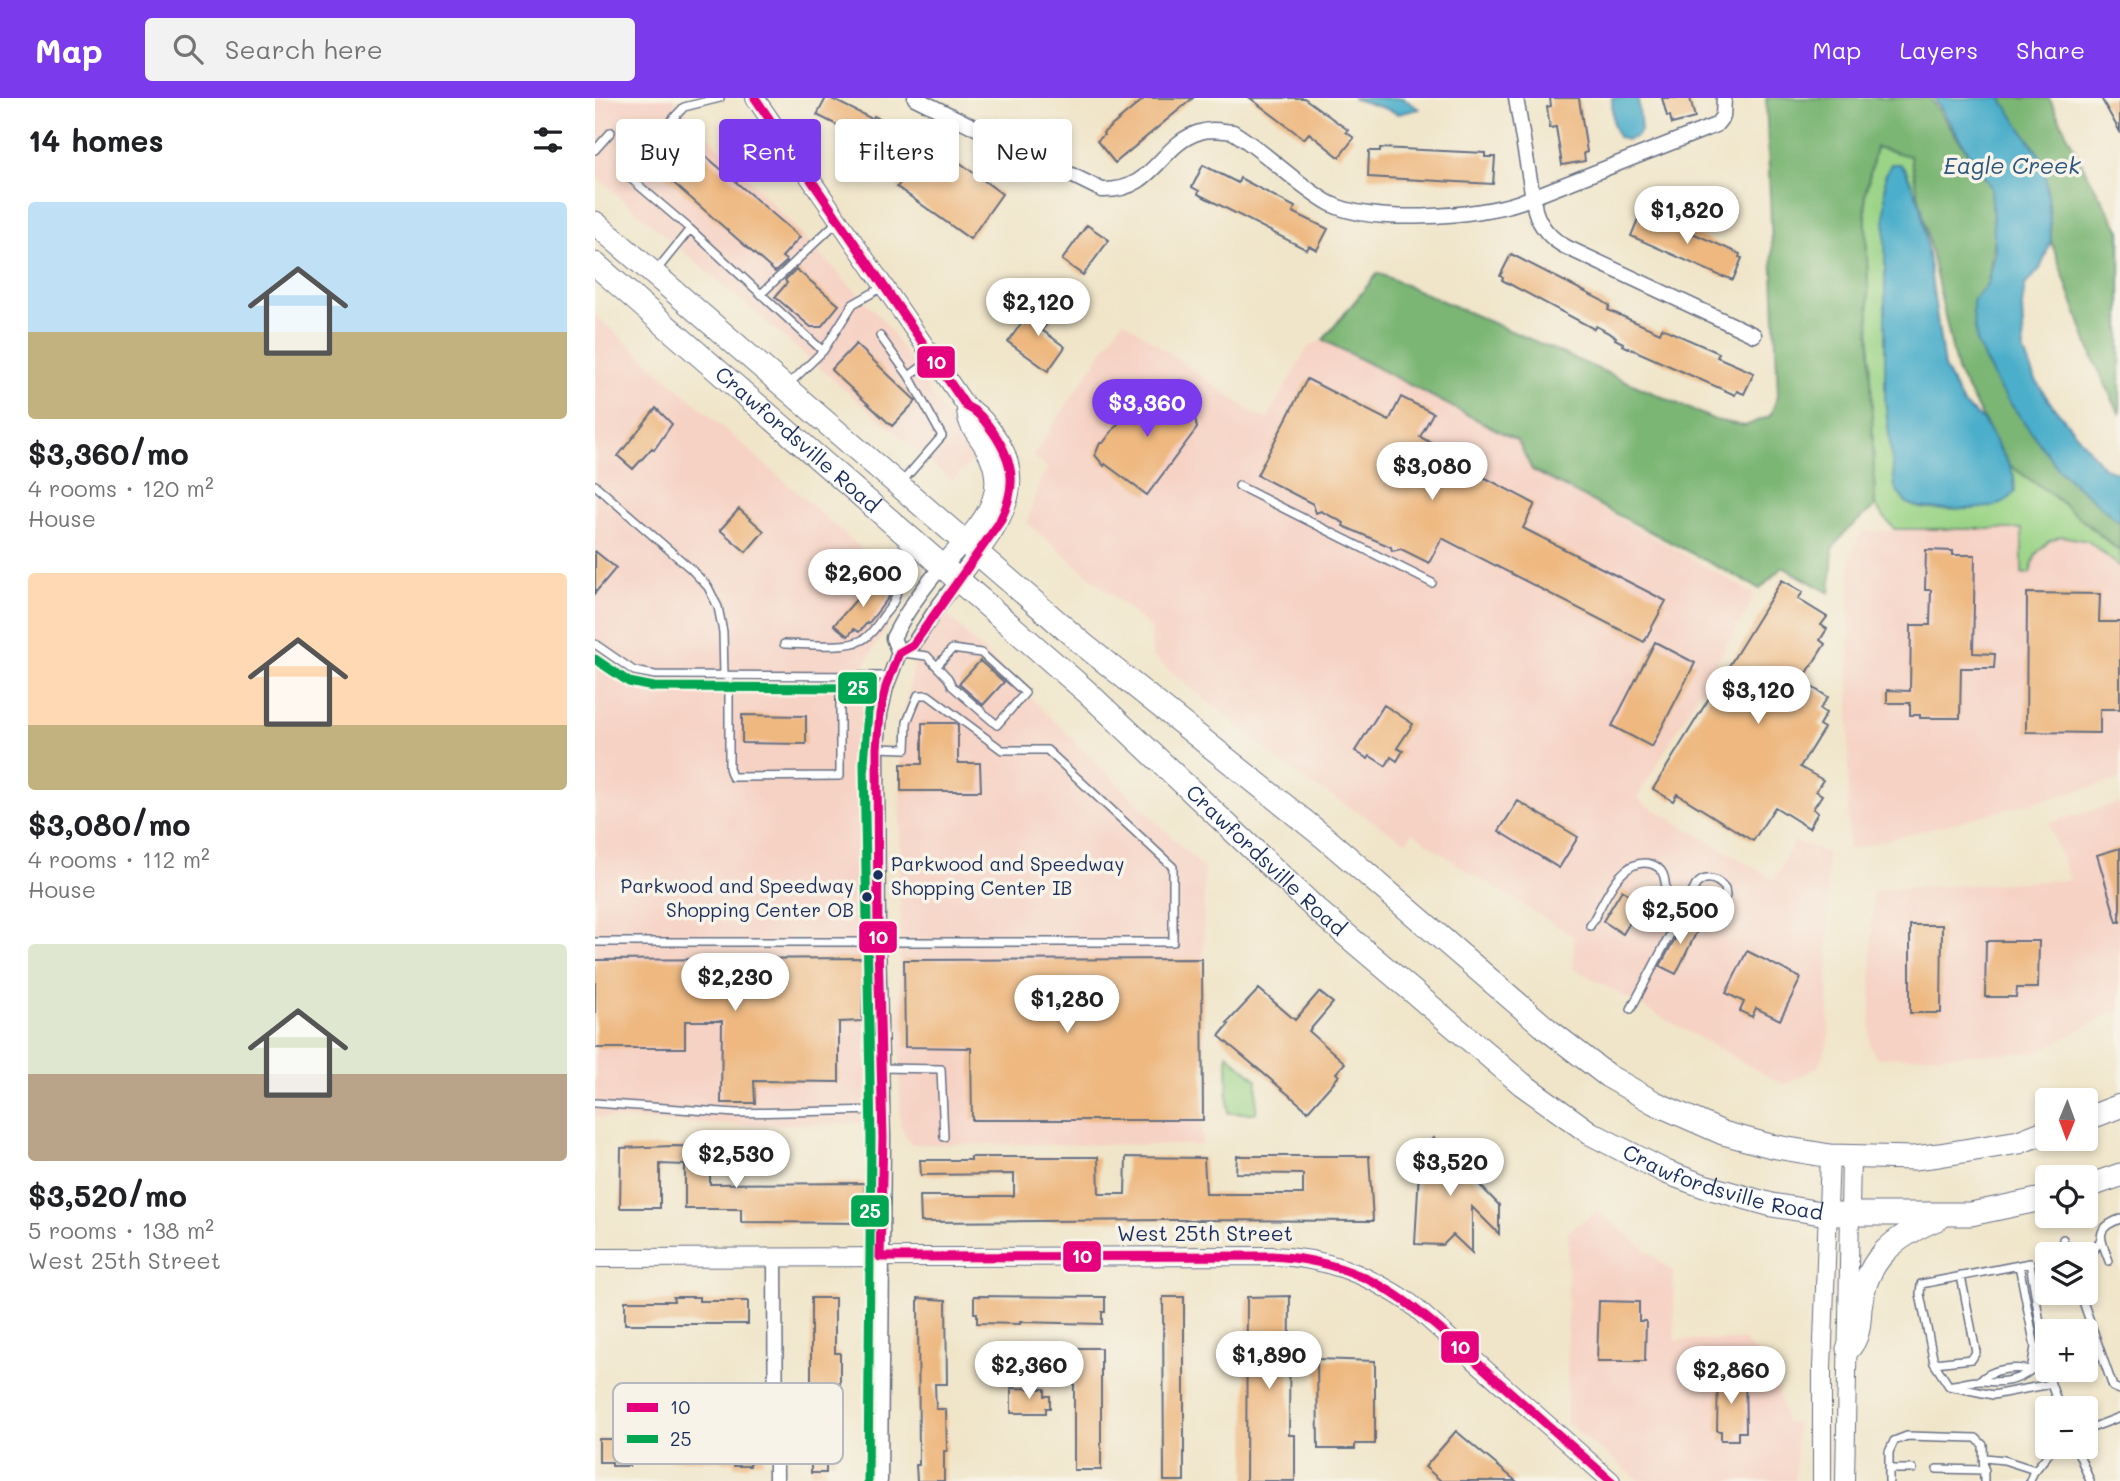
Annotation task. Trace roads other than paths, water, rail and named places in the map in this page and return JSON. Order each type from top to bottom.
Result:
[{"type":"main road","name":"Crawfordsville Road","points":[[595,223],[1137,690],[1218,751],[1324,837],[1585,1061],[1655,1103],[1723,1133],[1771,1146],[1841,1156],[1939,1156],[2019,1142],[2035,1136]]},
{"type":"main road","name":"Crawfordsville Road","points":[[595,264],[1087,692],[1317,910],[1522,1084],[1590,1133],[1666,1172],[1746,1199],[1838,1215],[1971,1214],[2035,1201]]},
{"type":"main road","points":[[2098,1114],[2120,1106]]},
{"type":"main road","points":[[2098,1182],[2120,1175]]},
{"type":"main road","points":[[1848,1349],[1857,1335],[1866,1280],[1882,1254],[1905,1234],[1950,1214]]},
{"type":"street","points":[[755,98],[966,406],[979,412],[998,439],[1006,451],[1012,476],[1006,510],[951,572],[937,608],[913,645],[899,653],[880,715],[877,748],[882,1110],[880,1481]]},
{"type":"street","points":[[915,98],[1102,190],[1126,189],[1142,179],[1187,138],[1200,132],[1233,132],[1327,202],[1358,214],[1468,214],[1495,210],[1716,125],[1723,116],[1724,99]]},
{"type":"street","points":[[1516,98],[1532,197],[1541,226],[1561,245],[1754,335]]},
{"type":"street","points":[[899,653],[893,638],[921,589],[951,572]]},
{"type":"street","points":[[1822,1481],[1822,1368],[1838,1215],[1841,1156]]},
{"type":"street","points":[[1838,1215],[1848,1349],[1845,1481]]},
{"type":"street","name":"West 25th Street","points":[[595,1258],[1272,1256],[1298,1257],[1338,1265],[1381,1284],[1410,1303],[1611,1481]]},
{"type":"street","points":[[775,1258],[775,1383]]},
{"type":"lane","points":[[720,98],[684,107],[623,172],[690,229],[823,351]]},
{"type":"lane","points":[[595,150],[611,132]]},
{"type":"lane","points":[[761,294],[839,221]]},
{"type":"lane","points":[[653,274],[690,229]]},
{"type":"lane","points":[[785,388],[823,351],[853,304],[884,286]]},
{"type":"lane","points":[[880,336],[909,376],[942,436],[898,486]]},
{"type":"lane","points":[[909,376],[933,358]]},
{"type":"lane","points":[[595,485],[691,569],[708,587],[718,607],[723,632],[729,768],[732,777],[840,776],[840,676]]},
{"type":"lane","points":[[1239,486],[1432,583]]},
{"type":"lane","points":[[784,644],[850,644],[861,641],[871,633],[892,605],[897,585],[862,553]]},
{"type":"lane","points":[[595,644],[634,671],[655,675],[890,676]]},
{"type":"lane","points":[[899,653],[927,656],[952,686],[997,725],[1025,693],[981,653],[952,649],[937,666]]},
{"type":"lane","points":[[595,942],[1173,942],[1173,867],[1047,750],[1002,750],[928,695],[918,695],[907,722],[906,749],[877,748]]},
{"type":"lane","points":[[1590,926],[1626,867],[1632,864],[1654,865],[1661,870],[1665,877],[1666,890]]},
{"type":"lane","points":[[1631,1009],[1700,880],[1711,878],[1725,888],[1726,896]]},
{"type":"lane","points":[[881,1068],[941,1069],[944,1137]]},
{"type":"lane","points":[[595,1103],[736,1113],[882,1110]]},
{"type":"lane","points":[[2098,1244],[2102,1230],[2108,1223],[2120,1219]]},
{"type":"lane","points":[[2101,1239],[2109,1261]]},
{"type":"lane","points":[[2035,1289],[2030,1264],[1921,1284],[1920,1294],[1934,1363],[1949,1386],[1993,1395],[2051,1384],[2055,1396]]},
{"type":"lane","points":[[1949,1386],[2021,1378],[2031,1370],[2035,1347],[2019,1265]]},
{"type":"lane","points":[[1934,1363],[1972,1359],[1975,1356],[1961,1276]]},
{"type":"lane","points":[[2084,1305],[2113,1387],[2120,1390]]},
{"type":"lane","points":[[2098,1425],[2120,1417]]},
{"type":"lane","points":[[1889,1481],[1889,1452],[1894,1441],[1907,1436],[1976,1438],[1983,1446],[1984,1481]]},
{"type":"lane","points":[[1985,1458],[2004,1460],[2035,1470]]},
{"type":"lane","points":[[2030,1481],[2044,1459]]},
{"type":"lane","points":[[2080,1459],[2090,1481]]},
{"type":"lane","points":[[1889,1469],[1913,1469]]},
{"type":"lane","points":[[1937,1469],[1985,1470]]},
{"type":"water","points":[[1352,98],[1403,98],[1419,109],[1398,114]]},
{"type":"water","points":[[1612,98],[1638,98],[1641,131],[1636,137],[1626,140],[1618,137],[1613,124]]},
{"type":"water","name":"Eagle Creek","points":[[1934,98],[2001,98],[2044,162],[2051,241],[2040,269],[2025,285],[2022,306],[2024,352],[2034,377],[2049,401],[2104,468],[2120,473],[2120,523],[2059,470],[1999,388],[1977,344],[1973,301],[1988,283],[1995,252],[1991,187]]},
{"type":"water","points":[[1891,164],[1900,164],[1906,171],[1921,206],[1944,367],[1963,404],[1983,420],[2014,476],[2015,492],[2001,504],[1966,509],[1917,507],[1907,503],[1895,487],[1885,399],[1885,176]]},
{"type":"place","name":"Parkwood and Speedway Shopping Center IB","points":[[878,875]]},
{"type":"place","name":"Parkwood and Speedway Shopping Center OB","points":[[867,897]]}]
